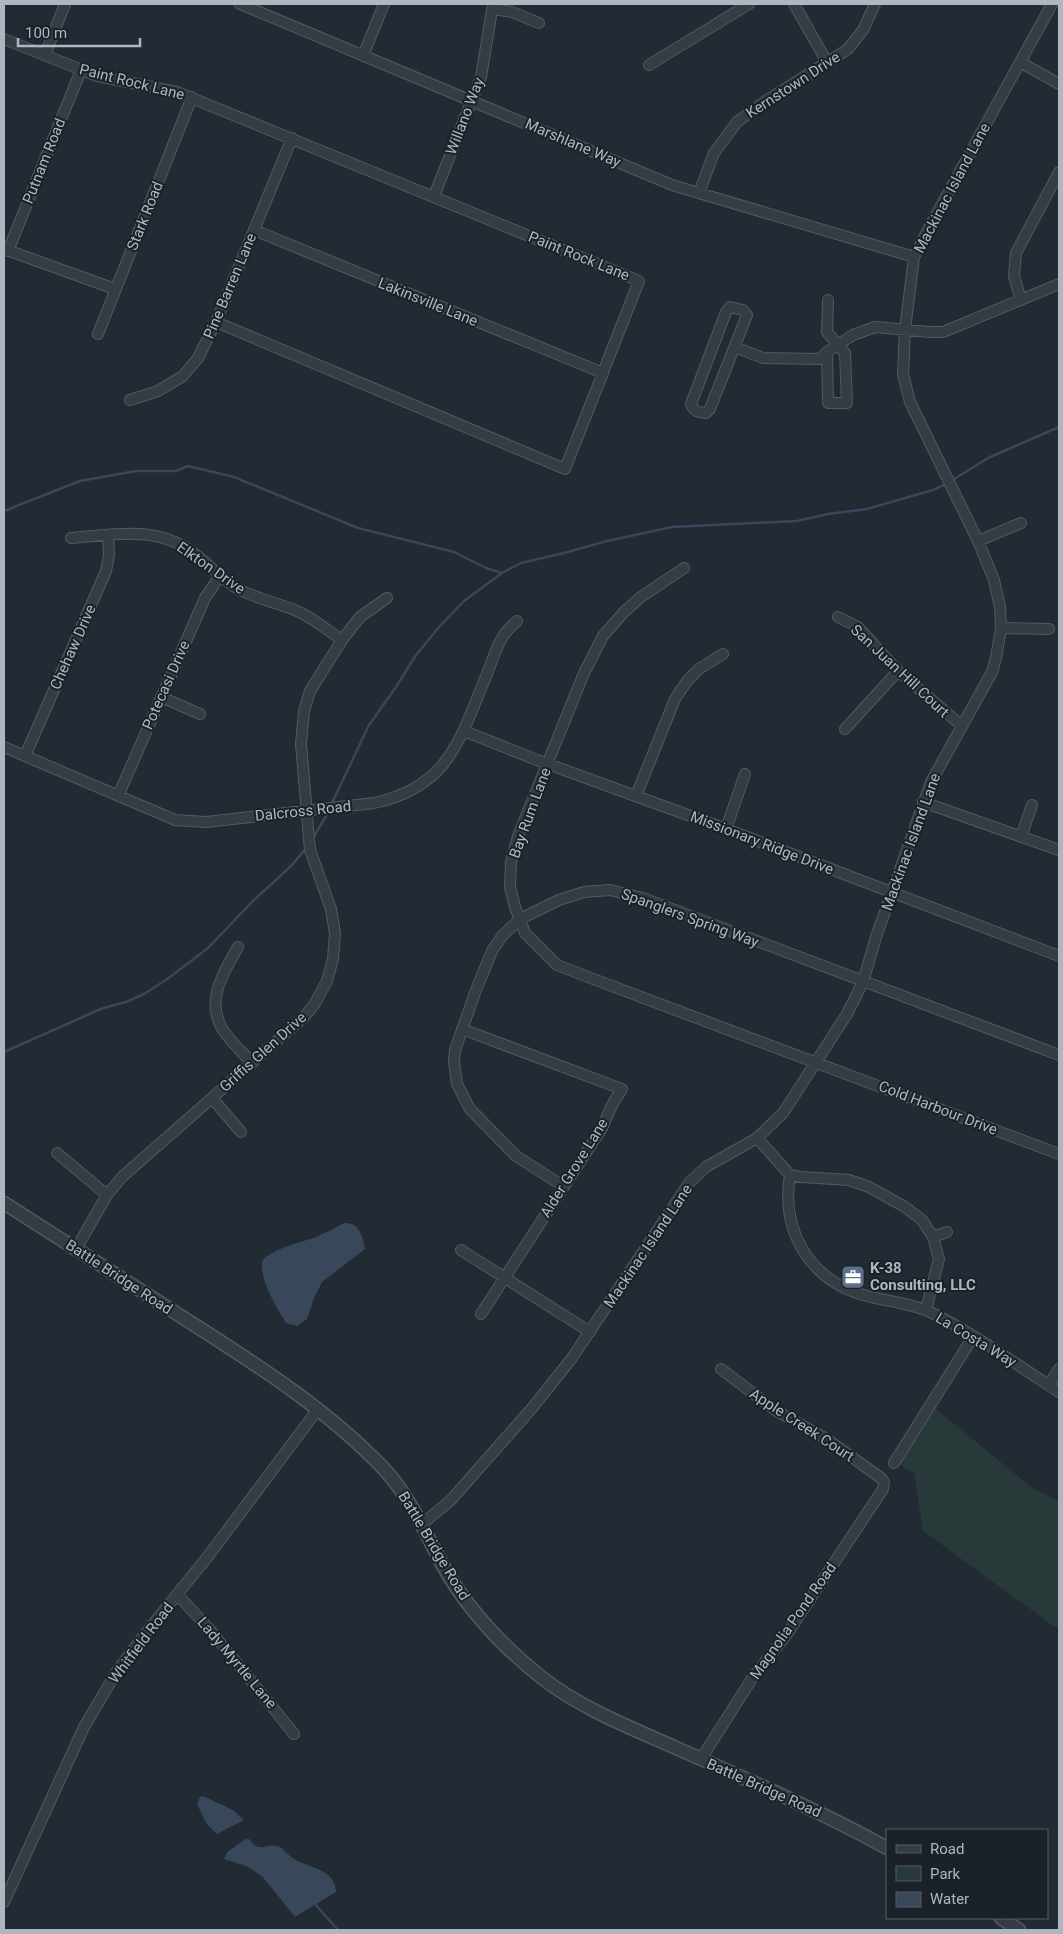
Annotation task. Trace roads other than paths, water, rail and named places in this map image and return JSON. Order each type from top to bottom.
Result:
[{"type":"street","points":[[45,55],[65,4]]},
{"type":"street","name":"Marshlane Way","points":[[240,4],[672,185],[914,258]]},
{"type":"street","points":[[363,56],[384,4]]},
{"type":"street","points":[[649,65],[749,4]]},
{"type":"street","points":[[794,4],[827,62]]},
{"type":"street","name":"Kernstown Drive","points":[[699,193],[714,153],[737,122],[764,102],[848,49],[863,30],[875,4]]},
{"type":"street","name":"Mackinac Island Lane","points":[[422,1524],[451,1500],[534,1407],[590,1332],[689,1183],[706,1167],[757,1138],[783,1113],[847,1014],[862,982],[923,802],[936,770],[992,672],[1001,628],[1000,607],[994,580],[978,542],[910,402],[903,374],[905,330],[914,258],[1052,4]]},
{"type":"street","points":[[493,6],[539,24]]},
{"type":"street","name":"Willano Way","points":[[434,196],[481,77],[493,6]]},
{"type":"street","name":"Paint Rock Lane","points":[[4,40],[81,70],[126,83],[177,92],[639,281],[565,468],[216,322]]},
{"type":"street","points":[[1020,62],[1059,84]]},
{"type":"street","name":"Putnam Road","points":[[6,250],[81,70]]},
{"type":"street","name":"Stark Road","points":[[98,334],[192,98]]},
{"type":"street","name":"Pine Barren Lane","points":[[130,400],[158,391],[183,376],[198,358],[216,322],[292,138]]},
{"type":"street","points":[[1021,300],[1014,276],[1016,253],[1059,172]]},
{"type":"street","name":"Lakinsville Lane","points":[[254,230],[602,372]]},
{"type":"street","points":[[6,250],[115,289]]},
{"type":"street","points":[[735,347],[763,358],[820,359],[827,352],[862,331],[875,327],[943,332],[1059,284]]},
{"type":"street","points":[[827,352],[828,403],[847,403],[846,353],[827,332],[828,300]]},
{"type":"street","points":[[730,308],[743,310],[747,316],[735,347],[710,409],[706,413],[693,409],[691,404],[726,312],[730,308]]},
{"type":"street","points":[[978,542],[1021,523]]},
{"type":"street","name":"Elkton Drive","points":[[71,538],[142,533],[169,539],[191,550],[220,576],[249,594],[311,618],[342,640]]},
{"type":"street","name":"Chehaw Drive","points":[[25,756],[106,571],[109,555],[108,535]]},
{"type":"street","name":"Bay Rum Lane","points":[[684,568],[640,597],[603,636],[584,673],[518,836],[511,862],[511,895],[525,933],[557,965],[816,1063]]},
{"type":"street","name":"Potecasi Drive","points":[[118,796],[205,598],[220,576]]},
{"type":"street","name":"Griffis Glen Drive","points":[[76,1249],[107,1195],[122,1177],[304,1017],[314,1005],[327,981],[333,959],[334,921],[310,850],[301,744],[304,711],[310,691],[342,640],[360,617],[387,598]]},
{"type":"street","name":"San Juan Hill Court","points":[[838,617],[858,627],[898,671],[962,726]]},
{"type":"street","name":"Dalcross Road","points":[[4,748],[175,820],[206,822],[374,803],[403,795],[417,788],[438,772],[454,751],[464,731],[503,636],[517,621]]},
{"type":"street","points":[[1001,628],[1049,629]]},
{"type":"street","points":[[636,796],[675,699],[687,681],[699,669],[723,654]]},
{"type":"street","points":[[845,729],[898,671]]},
{"type":"street","points":[[161,697],[200,714]]},
{"type":"street","name":"Missionary Ridge Drive","points":[[464,731],[547,764],[726,829],[1059,956]]},
{"type":"street","points":[[726,829],[745,774]]},
{"type":"street","points":[[923,802],[1059,850]]},
{"type":"street","points":[[1021,837],[1032,805]]},
{"type":"street","name":"Spanglers Spring Way","points":[[563,1186],[516,1156],[470,1109],[457,1084],[454,1062],[455,1050],[462,1029],[492,951],[502,936],[520,919],[559,900],[584,892],[610,890],[644,898],[1059,1055]]},
{"type":"street","points":[[238,947],[218,985],[216,1009],[223,1031],[252,1063]]},
{"type":"street","name":"Alder Grove Lane","points":[[462,1029],[622,1089],[612,1105],[602,1128],[482,1314]]},
{"type":"street","name":"Cold Harbour Drive","points":[[816,1063],[1059,1154]]},
{"type":"street","points":[[212,1098],[241,1132]]},
{"type":"street","points":[[757,1138],[790,1174],[801,1177],[849,1180],[869,1187],[905,1207],[922,1220],[933,1237],[938,1258],[937,1272],[926,1310]]},
{"type":"street","points":[[57,1153],[107,1195]]},
{"type":"street","name":"La Costa Way","points":[[790,1174],[787,1192],[789,1216],[796,1238],[807,1258],[824,1275],[842,1287],[860,1294],[926,1310],[951,1323],[1059,1392]]},
{"type":"street","name":"Battle Bridge Road","points":[[4,1203],[273,1376],[345,1431],[386,1471],[409,1501],[443,1566],[496,1637],[525,1664],[551,1684],[584,1705],[833,1819],[886,1847]]},
{"type":"street","points":[[933,1237],[947,1232]]},
{"type":"street","points":[[461,1250],[590,1332]]},
{"type":"street","points":[[894,1462],[973,1337]]},
{"type":"street","name":"Apple Creek Court","points":[[721,1369],[775,1410],[828,1440],[884,1482]]},
{"type":"street","points":[[1049,1385],[1059,1369]]},
{"type":"street","name":"Whitfield Road","points":[[4,1902],[84,1727],[117,1671],[209,1555],[318,1409]]},
{"type":"street","name":"Magnolia Pond Road","points":[[701,1759],[753,1678],[787,1634],[833,1566],[883,1489],[884,1482]]},
{"type":"street","name":"Lady Myrtle Lane","points":[[177,1594],[210,1630],[294,1734]]},
{"type":"street","points":[[1002,1919],[1019,1930]]},
{"type":"water","points":[[344,1223],[357,1227],[363,1239],[365,1249],[322,1282],[307,1319],[297,1326],[286,1323],[266,1286],[262,1270],[264,1259],[269,1254],[316,1237]]},
{"type":"water","points":[[203,1796],[233,1810],[244,1820],[217,1834],[206,1823],[197,1804],[200,1797]]},
{"type":"water","points":[[246,1839],[249,1839],[259,1847],[273,1845],[280,1847],[293,1859],[327,1874],[335,1885],[336,1892],[295,1917],[262,1876],[246,1866],[224,1859],[227,1852]]},
{"type":"waterway","points":[[951,481],[988,458],[1059,427]]},
{"type":"waterway","points":[[4,511],[80,481],[136,471],[176,471],[188,466],[234,477],[358,528],[454,552],[486,568],[502,573]]},
{"type":"waterway","points":[[331,805],[369,725],[416,655],[464,601],[502,573],[521,563],[672,527],[797,521],[828,514],[867,509],[933,490],[946,484]]},
{"type":"waterway","points":[[313,838],[329,811]]},
{"type":"waterway","points":[[4,1052],[103,1008],[126,1002],[144,994],[166,980],[208,948],[252,902],[292,865],[307,847]]},
{"type":"waterway","points":[[314,1903],[338,1930]]},
{"type":"place","name":"K-38 Consulting, LLC","points":[[853,1277]]}]
